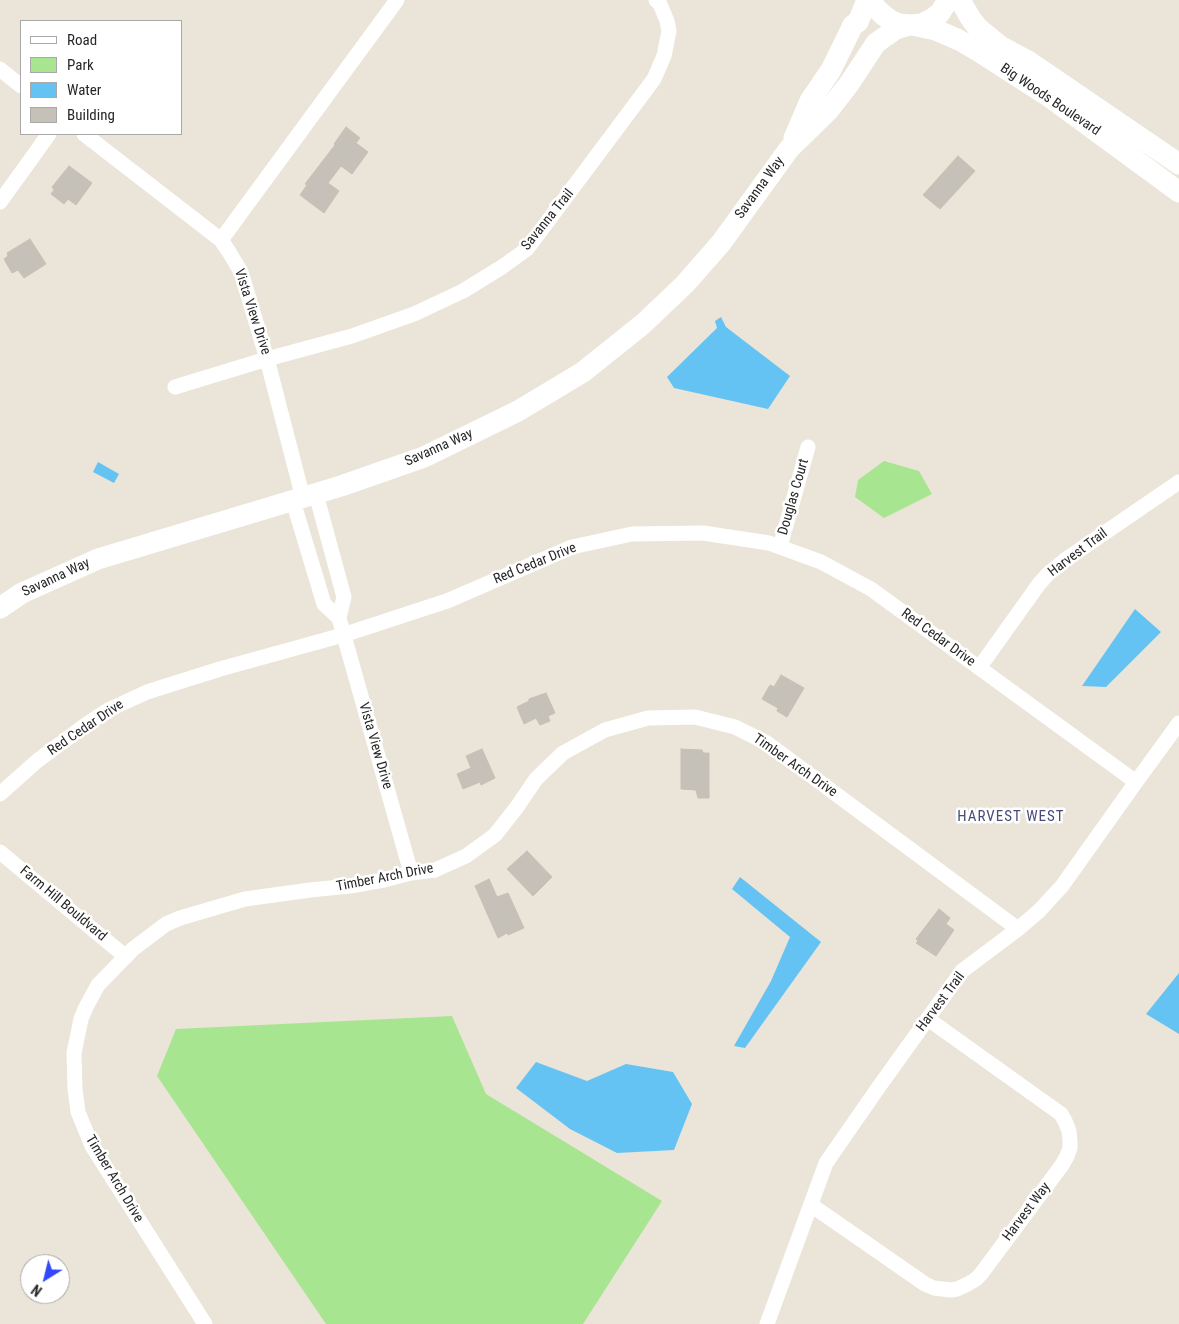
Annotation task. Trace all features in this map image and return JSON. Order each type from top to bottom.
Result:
[{"type":"street","points":[[221,240],[397,0]]},
{"type":"street","name":"Savanna Trail","points":[[176,388],[267,359],[352,336],[414,314],[463,291],[528,249],[654,79],[664,56],[669,31],[660,4],[656,0]]},
{"type":"street","name":"Savanna Way","points":[[789,150],[810,102],[831,70],[853,25],[858,22],[868,0]]},
{"type":"street","name":"Big Woods Boulevard","points":[[872,0],[875,7],[890,20],[899,24],[936,30],[978,51],[1051,98],[1179,192]]},
{"type":"street","points":[[910,25],[922,24],[932,19],[940,12],[948,0]]},
{"type":"street","name":"Big Woods Boulevard","points":[[960,0],[978,28],[1000,46],[1028,61],[1179,164]]},
{"type":"street","name":"Savanna Way","points":[[0,608],[22,593],[98,559],[304,497],[424,457],[518,411],[583,372],[643,324],[685,284],[721,243],[789,150],[828,111],[849,84],[876,43],[896,29],[910,25]]},
{"type":"street","points":[[0,69],[20,85]]},
{"type":"street","points":[[0,202],[48,135]]},
{"type":"street","name":"Vista View Drive","points":[[85,135],[221,240],[241,272],[267,359],[304,497],[324,604],[339,618]]},
{"type":"street","name":"Douglas Court","points":[[780,547],[808,447]]},
{"type":"street","name":"Harvest Trail","points":[[979,668],[1048,574],[1179,482]]},
{"type":"street","name":"Vista View Drive","points":[[304,497],[344,597],[339,618],[343,635],[412,873]]},
{"type":"street","name":"Red Cedar Drive","points":[[0,794],[37,761],[84,726],[130,698],[220,669],[343,635],[447,601],[572,547],[632,534],[703,533],[769,543],[821,562],[871,589],[1136,782]]},
{"type":"street","name":"Timber Arch Drive","points":[[205,1324],[92,1146],[78,1112],[74,1053],[81,1019],[86,1007],[98,985],[133,950],[166,924],[245,899],[350,886],[436,870],[466,856],[496,835],[536,779],[563,753],[604,730],[648,718],[695,717],[735,727],[767,743],[1018,928]]},
{"type":"street","name":"Harvest Trail","points":[[767,1324],[826,1163],[962,971],[1039,912],[1062,886],[1179,723]]},
{"type":"street","name":"Farm Hill Bouldvard","points":[[0,852],[126,957]]},
{"type":"street","name":"Harvest Way","points":[[811,1205],[925,1284],[943,1290],[957,1289],[976,1279],[981,1274],[1068,1156],[1070,1141],[1067,1126],[1061,1114],[928,1019]]},
{"type":"green space","points":[[884,461],[919,471],[932,494],[884,518],[855,497],[858,480]]},
{"type":"green space","points":[[452,1016],[486,1094],[662,1201],[583,1324],[326,1324],[157,1076],[176,1029]]},
{"type":"water","points":[[721,317],[726,327],[790,376],[768,409],[674,388],[667,377],[717,328],[715,321]]},
{"type":"water","points":[[98,462],[119,474],[114,483],[93,472]]},
{"type":"water","points":[[1135,609],[1161,632],[1106,687],[1082,686]]},
{"type":"water","points":[[740,877],[821,942],[745,1048],[734,1046],[771,981],[790,937],[732,889]]},
{"type":"water","points":[[1179,973],[1179,1034],[1146,1014]]},
{"type":"water","points":[[536,1062],[587,1081],[626,1064],[673,1072],[692,1104],[674,1150],[617,1153],[570,1129],[516,1088]]},
{"type":"building","points":[[346,127],[360,138],[356,143],[368,152],[352,174],[341,166],[328,183],[339,191],[324,213],[300,195],[307,185],[305,184],[335,145]]},
{"type":"building","points":[[958,156],[975,171],[940,209],[923,195]]},
{"type":"building","points":[[69,166],[92,183],[76,205],[68,199],[64,204],[51,194],[54,190],[52,187]]},
{"type":"building","points":[[30,239],[46,264],[24,278],[18,270],[12,273],[4,259],[8,256],[7,253]]},
{"type":"building","points":[[781,675],[804,688],[787,717],[777,711],[778,708],[762,699],[770,685],[774,687]]},
{"type":"building","points":[[546,693],[555,713],[548,716],[550,721],[540,725],[536,718],[524,724],[517,707],[529,701],[529,699]]},
{"type":"building","points":[[482,749],[495,778],[481,785],[480,782],[463,789],[457,774],[471,768],[466,756]]},
{"type":"building","points":[[681,749],[702,750],[703,753],[709,753],[709,798],[698,798],[696,790],[681,789]]},
{"type":"building","points":[[527,851],[552,877],[533,896],[507,869]]},
{"type":"building","points":[[489,879],[497,897],[508,893],[524,928],[498,938],[475,886]]},
{"type":"building","points":[[939,909],[950,918],[946,924],[954,930],[936,956],[916,943],[918,941],[916,939]]},
{"type":"district","name":"HARVEST WEST","points":[[1011,817]]}]
